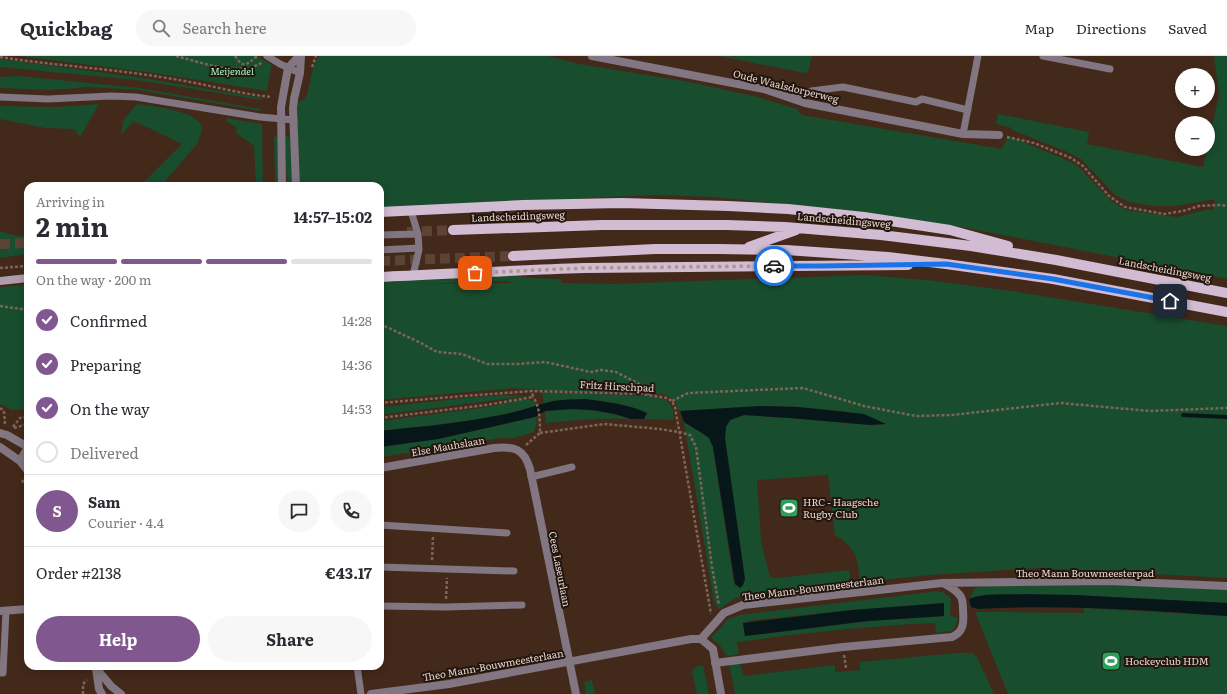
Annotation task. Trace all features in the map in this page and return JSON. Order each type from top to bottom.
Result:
[{"type":"main road","points":[[384,212],[524,205],[622,203],[728,206],[788,210],[864,217],[950,230],[1056,260]]},
{"type":"main road","name":"Landscheidingsweg","points":[[453,230],[610,225],[737,225],[800,228],[926,240],[1014,253],[1227,292]]},
{"type":"main road","points":[[743,249],[800,228]]},
{"type":"main road","points":[[513,256],[655,249],[743,249],[786,250],[888,257],[1053,279],[1227,312]]},
{"type":"main road","points":[[384,277],[584,268],[946,264]]},
{"type":"main road","points":[[0,281],[24,278]]},
{"type":"street","points":[[282,182],[280,119],[282,98],[288,68],[300,56]]},
{"type":"street","points":[[296,182],[294,99],[300,73],[300,56]]},
{"type":"street","name":"Oude Waalsdorperweg","points":[[592,56],[764,89],[805,103],[963,134],[999,135]]},
{"type":"street","points":[[3,430],[7,435],[24,445]]},
{"type":"street","name":"Else Mauhslaan","points":[[384,467],[507,446],[520,451]]},
{"type":"street","points":[[0,447],[20,461],[24,466]]},
{"type":"street","name":"Cees Laseurlaan","points":[[520,451],[527,459],[576,694]]},
{"type":"street","points":[[20,461],[24,454]]},
{"type":"street","name":"Theo Mann Bouwmeesterpad","points":[[942,583],[1108,581],[1227,586]]},
{"type":"street","points":[[715,663],[843,647],[952,637],[959,633],[963,625],[961,598],[953,589],[942,583]]},
{"type":"street","name":"Theo Mann-Bouwmeesterlaan","points":[[371,694],[449,684],[701,639],[724,612],[743,605],[942,583]]},
{"type":"street","points":[[3,611],[24,609]]},
{"type":"street","points":[[701,639],[713,649],[721,694]]},
{"type":"street","points":[[96,670],[99,689],[102,694]]},
{"type":"street","points":[[98,670],[111,686],[121,694]]},
{"type":"lane","points":[[268,56],[288,68],[300,73]]},
{"type":"lane","points":[[963,134],[978,56]]},
{"type":"lane","points":[[1043,56],[1110,69]]},
{"type":"lane","points":[[790,98],[811,91],[843,87],[916,102],[922,99],[968,110]]},
{"type":"lane","points":[[0,97],[48,99],[112,96],[136,97],[260,117],[294,120]]},
{"type":"lane","points":[[411,211],[418,234],[419,248],[413,275]]},
{"type":"lane","points":[[384,235],[418,234]]},
{"type":"lane","points":[[384,250],[419,248]]},
{"type":"lane","points":[[531,477],[572,467]]},
{"type":"lane","points":[[384,525],[507,533]]},
{"type":"lane","points":[[384,567],[514,571]]},
{"type":"lane","points":[[384,606],[446,607],[522,605]]},
{"type":"lane","points":[[0,673],[3,673],[3,611]]},
{"type":"lane","points":[[358,670],[361,694]]},
{"type":"path","points":[[176,56],[228,69],[252,68],[262,63],[268,56]]},
{"type":"path","points":[[234,56],[243,65],[247,64],[258,56]]},
{"type":"path","points":[[0,57],[173,79],[271,98]]},
{"type":"path","points":[[999,135],[1034,143],[1071,158],[1083,166],[1109,196],[1125,207],[1164,214],[1183,211],[1199,206],[1227,206]]},
{"type":"path","points":[[0,268],[24,266]]},
{"type":"path","points":[[0,306],[24,309]]},
{"type":"path","points":[[384,326],[437,352],[462,354],[487,364],[546,362],[591,372],[601,370],[616,372],[645,387],[649,395]]},
{"type":"path","points":[[714,624],[709,608],[675,407],[672,401],[688,393],[803,388],[864,406],[916,416],[952,415],[1060,403],[1150,411],[1227,408]]},
{"type":"path","points":[[532,391],[533,397],[536,401],[540,423],[540,433]]},
{"type":"path","name":"Fritz Hirschpad","points":[[384,403],[532,391],[649,395],[668,398],[672,401]]},
{"type":"path","points":[[384,418],[486,405],[533,397]]},
{"type":"path","points":[[0,408],[4,411],[3,430]]},
{"type":"path","points":[[520,451],[540,433],[604,424],[660,429],[679,432],[690,436],[696,447],[718,604],[724,612]]},
{"type":"path","points":[[12,428],[24,425]]},
{"type":"path","points":[[431,569],[434,528]]},
{"type":"path","points":[[446,607],[448,569]]},
{"type":"green space","name":"Meijendel","points":[[20,56],[257,56],[272,65],[267,91],[154,73]]},
{"type":"green space","points":[[319,56],[548,56],[579,64],[684,81],[754,96],[797,109],[802,115],[1002,149],[1008,136],[1077,165],[1111,201],[1126,210],[1177,217],[1210,209],[1213,210],[1215,200],[1175,206],[1152,206],[1129,202],[1115,195],[1081,159],[1012,130],[1012,128],[996,124],[998,114],[1089,132],[1087,144],[1203,167],[1205,156],[1215,156],[1214,116],[1219,95],[1214,56],[1227,56],[1227,279],[967,228],[863,213],[714,197],[655,195],[384,208],[384,182],[300,182],[297,114],[298,102],[306,98],[313,69]]},
{"type":"green space","points":[[719,56],[812,56],[808,72],[805,73]]},
{"type":"green space","points":[[0,59],[143,78],[262,98],[262,100],[136,80],[0,67]]},
{"type":"green space","points":[[19,76],[139,88],[261,109],[261,111],[138,90],[89,87],[49,90],[0,88],[0,77]]},
{"type":"green space","points":[[99,104],[80,137],[74,129],[45,128],[0,119],[0,106],[57,107]]},
{"type":"green space","points":[[137,104],[163,108],[183,113],[198,121],[202,127],[201,134],[197,144],[164,182],[144,182],[182,144],[134,121],[121,134],[124,119]]},
{"type":"green space","points":[[227,118],[262,124],[263,182],[256,182],[254,146],[235,132],[237,128],[226,120]]},
{"type":"green space","points":[[274,137],[277,137],[279,182],[275,182]]},
{"type":"green space","points":[[285,137],[290,137],[292,182],[287,182]]},
{"type":"green space","points":[[0,231],[17,236],[24,235],[24,255],[0,258]]},
{"type":"green space","points":[[505,275],[561,279],[562,283],[612,284],[865,275],[926,280],[1012,291],[1227,326],[1227,578],[1038,568],[930,575],[860,582],[855,555],[848,545],[835,535],[828,475],[757,480],[761,541],[770,577],[778,578],[849,570],[851,582],[736,598],[719,609],[714,602],[684,422],[709,438],[713,447],[734,584],[740,588],[737,530],[725,438],[726,427],[730,420],[744,415],[870,425],[885,424],[844,411],[798,407],[760,406],[680,411],[678,410],[673,399],[663,394],[573,392],[512,388],[384,400],[384,279]],"holes":[[[504,281],[516,283],[415,284]]]},
{"type":"green space","points":[[24,285],[24,409],[12,410],[0,404],[0,287]]},
{"type":"green space","points":[[542,392],[647,396],[665,399],[673,410],[674,420],[644,419],[647,413],[637,409],[611,402],[596,400],[582,399],[555,401],[544,404]]},
{"type":"green space","points":[[504,395],[528,396],[384,414],[384,407]]},
{"type":"green space","points":[[522,399],[535,402],[537,422],[534,432],[514,438],[500,438],[384,456],[384,446],[438,439],[535,417],[534,407],[489,418],[384,431],[384,420],[488,407]]},
{"type":"green space","points":[[573,409],[602,412],[631,419],[546,423],[545,411]]},
{"type":"green space","points":[[1018,582],[1227,589],[1227,603],[1074,595],[974,597],[969,599],[975,588]]},
{"type":"green space","points":[[938,591],[943,592],[951,598],[950,615],[958,618],[952,631],[936,633],[935,623],[836,630],[737,642],[739,654],[727,656],[719,644],[711,638],[726,620],[740,615]],"holes":[[[944,604],[944,616],[868,621],[745,636],[743,623],[754,620],[852,610]]]},
{"type":"green space","name":"Hockeyclub HDM","points":[[1084,608],[1227,616],[1227,694],[1008,694],[975,612],[1084,613]]},
{"type":"green space","points":[[957,653],[972,653],[977,657],[994,694],[735,694],[729,664],[740,662],[743,676],[835,665],[835,672],[860,670],[860,662]]},
{"type":"green space","points":[[703,665],[709,694],[697,694],[692,672],[695,667]]},
{"type":"green space","points":[[592,680],[595,694],[586,694],[584,682]]},
{"type":"shaded area","points":[[585,399],[609,402],[625,405],[647,413],[644,419],[631,419],[593,410],[573,409],[545,411],[535,417],[438,439],[384,446],[384,431],[462,422],[519,411],[553,401]]},
{"type":"shaded area","points":[[760,406],[798,407],[864,414],[886,424],[870,425],[744,415],[730,420],[726,427],[725,438],[745,579],[740,588],[735,584],[713,447],[709,438],[684,422],[680,411]]},
{"type":"shaded area","points":[[1025,594],[1227,603],[1227,616],[1071,607],[978,609],[971,607],[969,599],[982,595]]},
{"type":"shaded area","points":[[944,603],[944,616],[868,621],[745,636],[743,623],[852,610]]},
{"type":"waterway","points":[[1183,415],[1227,417]]},
{"type":"tunnel","points":[[407,232],[453,230]]},
{"type":"tunnel","points":[[0,244],[24,243]]},
{"type":"tunnel","points":[[384,261],[513,256]]},
{"type":"way so far","points":[[475,273],[584,268],[774,266]]},
{"type":"place","name":"HRC - Haagsche Rugby Club","points":[[789,508]]},
{"type":"place","name":"Hockeyclub HDM","points":[[1111,661]]},
{"type":"route","points":[[774,266],[946,264],[1053,279],[1170,301]]}]
